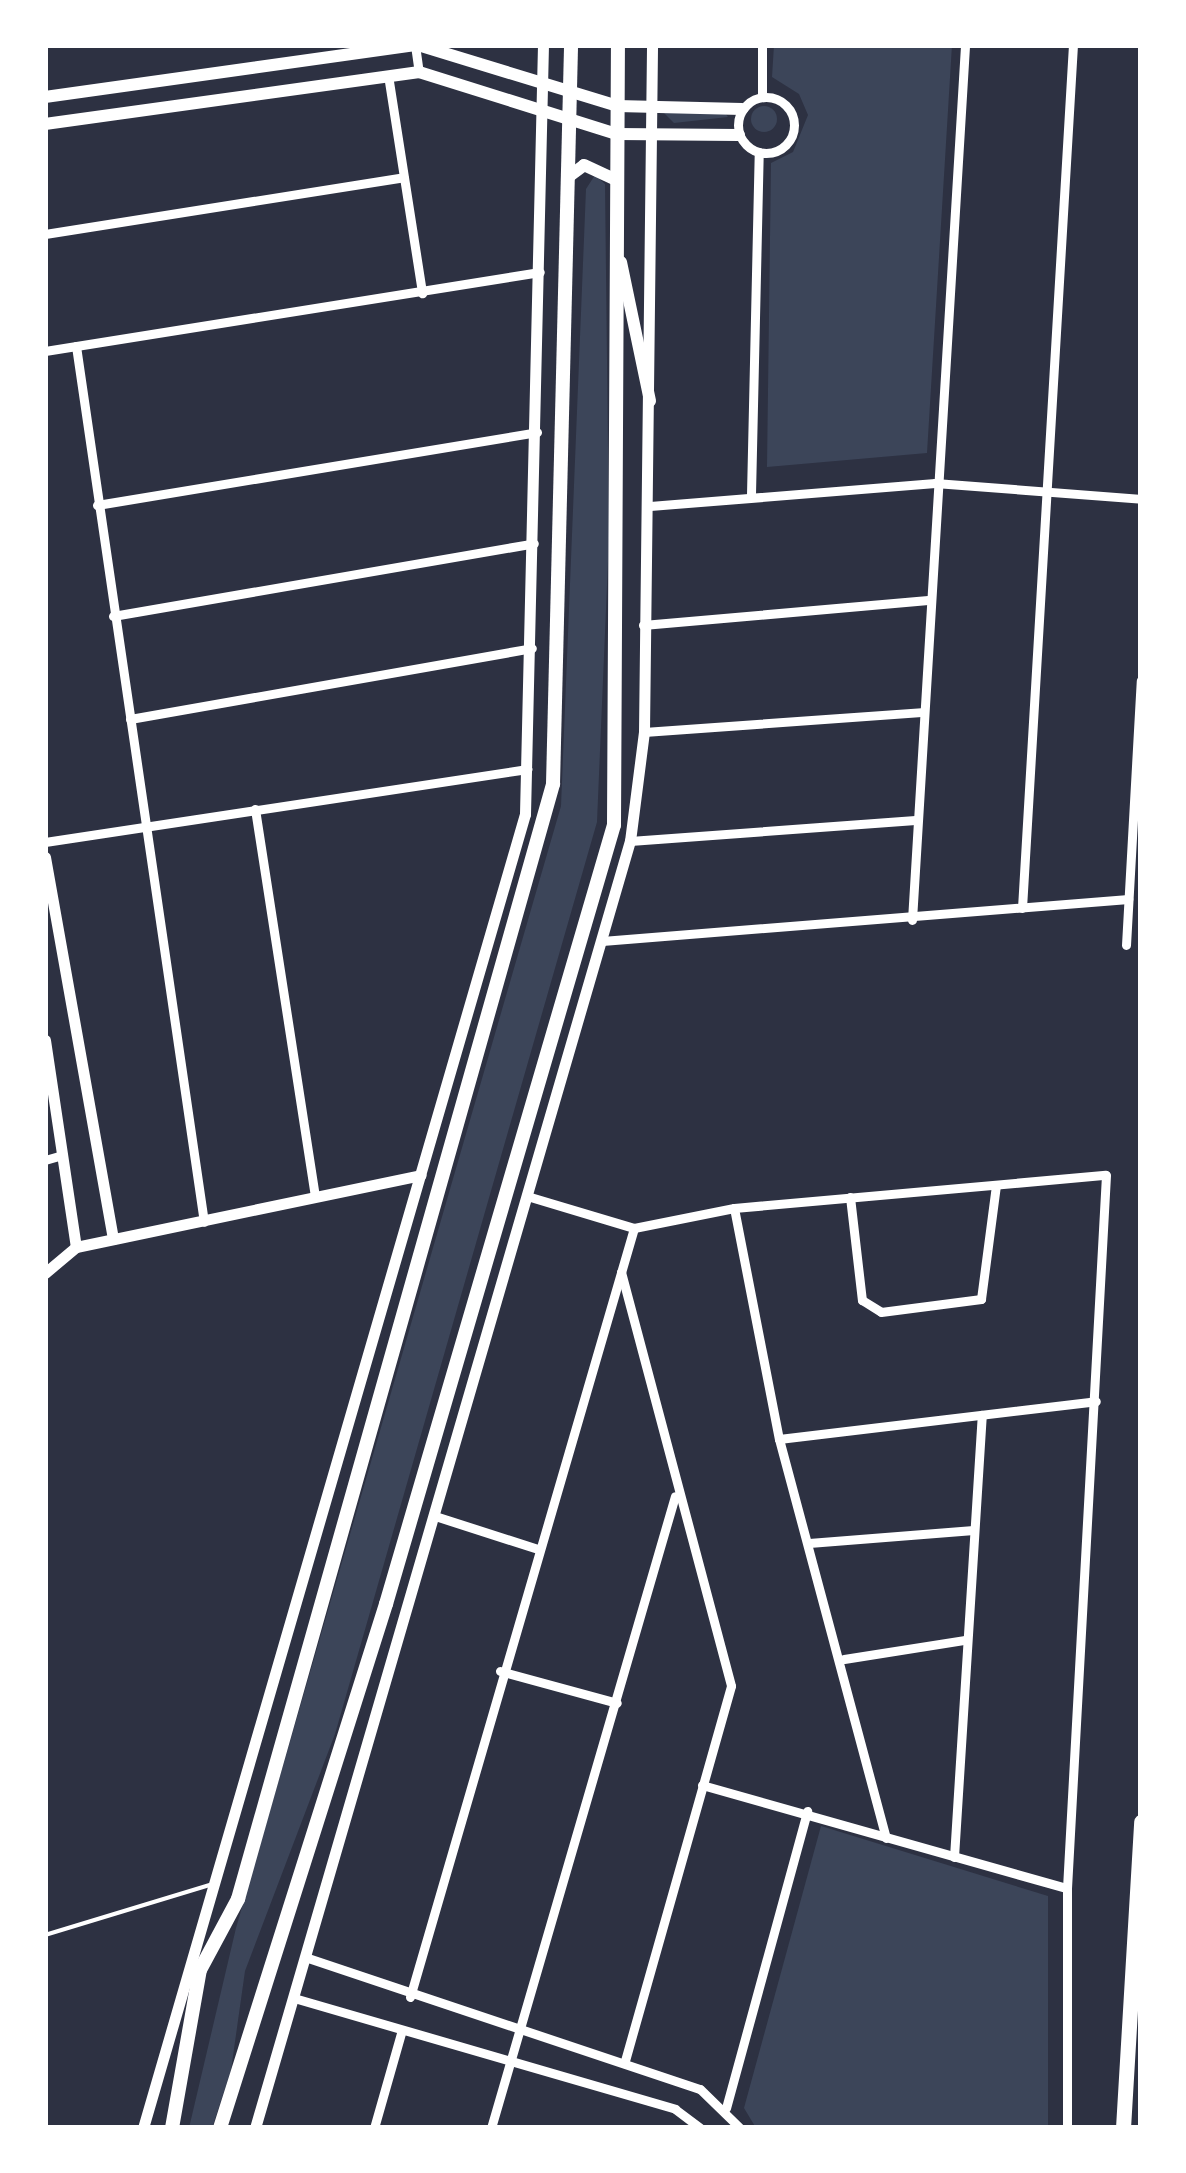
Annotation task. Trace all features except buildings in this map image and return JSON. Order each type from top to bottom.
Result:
[{"type":"highway","points":[[1123,2128],[1141,1822]]},
{"type":"main road","points":[[45,97],[415,45],[617,106],[742,109]]},
{"type":"main road","points":[[172,2128],[200,1970],[238,1899],[544,829],[553,784],[572,45]]},
{"type":"main road","points":[[220,2128],[386,1604],[614,825],[618,45]]},
{"type":"main road","points":[[45,124],[420,72],[540,115],[617,134],[650,139],[739,136]]},
{"type":"main road","points":[[567,178],[584,165],[616,180]]},
{"type":"main road","points":[[616,239],[650,402]]},
{"type":"street","points":[[415,45],[420,72]]},
{"type":"street","points":[[143,2128],[210,1885],[422,1175],[531,769],[543,45]]},
{"type":"street","points":[[256,2128],[630,840],[644,732],[643,625],[650,506],[652,45]]},
{"type":"street","points":[[762,45],[762,97]]},
{"type":"street","points":[[912,920],[921,712],[965,45]]},
{"type":"street","points":[[1022,908],[1073,45]]},
{"type":"street","points":[[388,75],[422,293]]},
{"type":"street","points":[[762,97],[783,103],[794,128],[786,145],[760,152],[739,136],[742,109],[762,97]]},
{"type":"street","points":[[751,494],[760,152]]},
{"type":"street","points":[[45,234],[404,177]]},
{"type":"street","points":[[45,351],[540,272]]},
{"type":"street","points":[[76,346],[204,1222]]},
{"type":"street","points":[[97,505],[537,432]]},
{"type":"street","points":[[650,506],[751,494],[935,483],[1141,499]]},
{"type":"street","points":[[113,616],[534,543]]},
{"type":"street","points":[[643,625],[928,600]]},
{"type":"street","points":[[130,719],[532,648]]},
{"type":"street","points":[[1126,945],[1141,680]]},
{"type":"street","points":[[644,732],[921,712]]},
{"type":"street","points":[[45,842],[531,769]]},
{"type":"street","points":[[255,809],[315,1195]]},
{"type":"street","points":[[630,840],[915,820]]},
{"type":"street","points":[[45,856],[113,1239]]},
{"type":"street","points":[[602,941],[912,920],[1128,899]]},
{"type":"street","points":[[45,1040],[76,1247]]},
{"type":"street","points":[[45,1160],[62,1154]]},
{"type":"street","points":[[527,1196],[634,1228],[734,1208],[1106,1174],[1068,1888],[1067,2128]]},
{"type":"street","points":[[45,1273],[76,1247],[422,1175]]},
{"type":"street","points":[[850,1197],[862,1300],[881,1312],[982,1299],[996,1185]]},
{"type":"street","points":[[734,1208],[779,1439],[844,1659],[886,1838]]},
{"type":"street","points":[[410,1997],[500,1671],[634,1228]]},
{"type":"street","points":[[621,1272],[676,1494],[731,1686],[624,2063]]},
{"type":"street","points":[[779,1439],[1096,1401]]},
{"type":"street","points":[[954,1857],[964,1640],[982,1415]]},
{"type":"street","points":[[492,2128],[676,1494]]},
{"type":"street","points":[[435,1516],[538,1549]]},
{"type":"street","points":[[809,1543],[973,1530]]},
{"type":"street","points":[[844,1659],[964,1640]]},
{"type":"street","points":[[500,1671],[617,1703]]},
{"type":"street","points":[[702,1785],[807,1811],[886,1838],[1068,1888]]},
{"type":"street","points":[[726,2108],[807,1811]]},
{"type":"street","points":[[305,1958],[518,2034],[624,2063],[726,2108],[740,2128]]},
{"type":"street","points":[[294,1998],[675,2110],[700,2128]]},
{"type":"street","points":[[374,2128],[402,2030]]},
{"type":"lane","points":[[45,1935],[210,1885]]},
{"type":"shaded area","points":[[774,45],[952,45],[927,453],[767,467],[771,163],[793,152],[808,115],[799,94],[772,77]]},
{"type":"shaded area","points":[[764,106],[773,110],[777,119],[773,128],[764,132],[755,128],[751,119],[755,110]]},
{"type":"shaded area","points":[[664,113],[725,113],[728,117],[674,123]]},
{"type":"shaded area","points":[[595,175],[605,184],[609,538],[597,822],[335,1734],[245,1971],[231,2070],[212,2128],[189,2128],[236,1928],[561,806],[586,189]]},
{"type":"shaded area","points":[[821,1826],[1048,1896],[1048,2128],[756,2128],[744,2108]]}]
